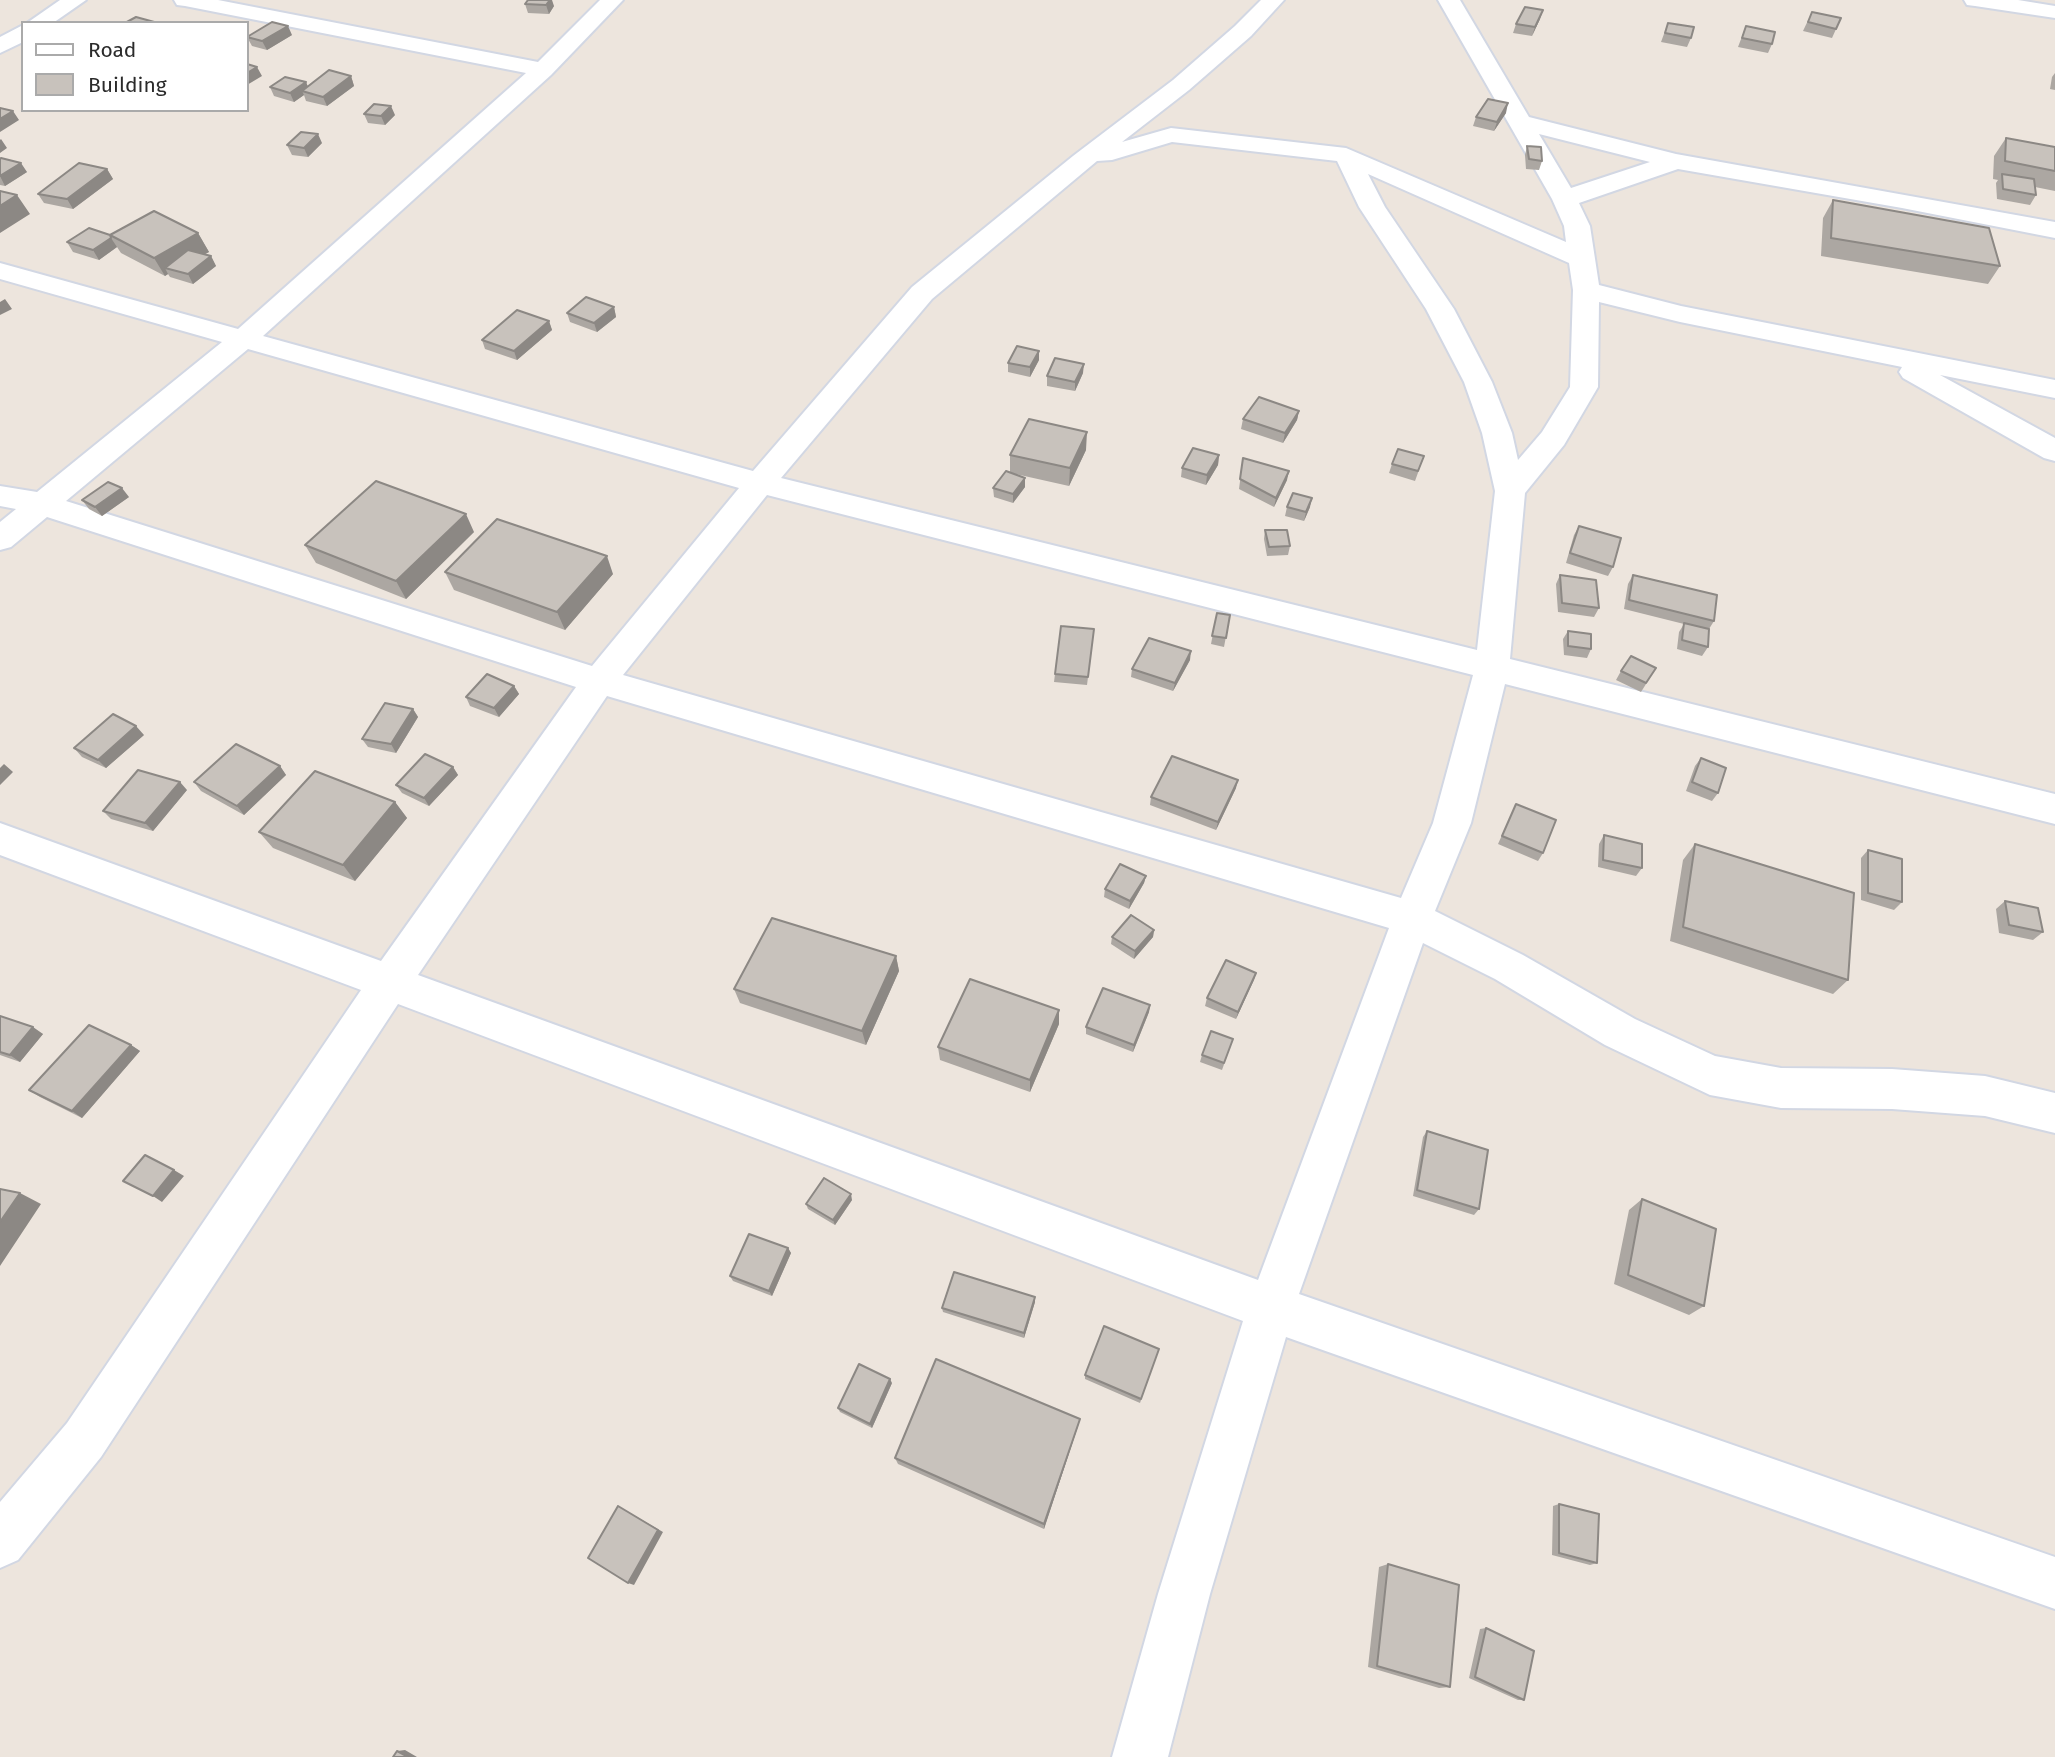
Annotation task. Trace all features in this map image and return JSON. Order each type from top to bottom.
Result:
[{"type":"street","points":[[41,21],[75,0]]},
{"type":"street","points":[[185,0],[543,70]]},
{"type":"street","points":[[0,539],[243,339],[543,70],[612,0]]},
{"type":"street","points":[[0,1542],[84,1440],[389,984],[598,681],[760,483],[922,293],[1082,161],[1181,85],[1227,46],[1273,0]]},
{"type":"street","points":[[1449,0],[1565,199],[1577,226],[1586,290],[1584,387],[1553,438],[1510,491]]},
{"type":"street","points":[[1976,0],[2055,12]]},
{"type":"street","points":[[0,46],[21,33]]},
{"type":"street","points":[[1523,123],[1676,161],[1902,200],[2055,230]]},
{"type":"street","points":[[1082,161],[1171,135],[1346,155],[1580,258]]},
{"type":"street","points":[[1140,1757],[1184,1594],[1271,1308],[1412,918],[1452,823],[1492,667],[1510,491],[1497,433],[1478,382],[1440,309],[1372,207],[1346,155]]},
{"type":"street","points":[[1565,199],[1676,161]]},
{"type":"street","points":[[0,271],[760,483],[2055,809]]},
{"type":"street","points":[[1586,290],[1680,314],[2055,389]]},
{"type":"street","points":[[1880,355],[2055,451]]},
{"type":"street","points":[[0,496],[42,504],[598,681],[1412,918],[1508,967],[1620,1031],[1710,1075],[1781,1088],[1892,1089],[1986,1096],[2055,1113]]},
{"type":"street","points":[[0,839],[1271,1308],[2055,1583]]},
{"type":"building","points":[[528,0],[550,0],[546,5],[525,4]]},
{"type":"building","points":[[1525,7],[1543,10],[1535,27],[1516,24]]},
{"type":"building","points":[[1812,12],[1841,18],[1836,29],[1808,22]]},
{"type":"building","points":[[136,17],[151,21],[129,21]]},
{"type":"building","points":[[272,22],[288,26],[262,41],[248,36]]},
{"type":"building","points":[[1668,23],[1694,27],[1691,38],[1665,33]]},
{"type":"building","points":[[1746,26],[1775,32],[1772,44],[1742,38]]},
{"type":"building","points":[[248,64],[257,67],[248,72]]},
{"type":"building","points":[[329,70],[351,76],[323,97],[302,91]]},
{"type":"building","points":[[285,77],[306,82],[290,93],[270,87]]},
{"type":"building","points":[[1488,99],[1508,103],[1497,122],[1476,117]]},
{"type":"building","points":[[374,104],[391,106],[381,116],[364,114]]},
{"type":"building","points":[[0,108],[13,111],[0,119]]},
{"type":"building","points":[[301,132],[318,134],[304,148],[287,145]]},
{"type":"building","points":[[2006,138],[2055,147],[2055,171],[2005,161]]},
{"type":"building","points":[[1527,146],[1541,147],[1542,161],[1529,159]]},
{"type":"building","points":[[1,158],[21,163],[0,176]]},
{"type":"building","points":[[79,163],[107,169],[67,199],[38,194]]},
{"type":"building","points":[[2002,174],[2034,179],[2036,195],[2003,189]]},
{"type":"building","points":[[0,191],[17,195],[0,206]]},
{"type":"building","points":[[1833,200],[1989,228],[2000,266],[1831,238]]},
{"type":"building","points":[[154,211],[198,233],[154,258],[110,235]]},
{"type":"building","points":[[89,228],[110,235],[111,238],[93,250],[67,242]]},
{"type":"building","points":[[188,250],[211,256],[188,274],[165,268]]},
{"type":"building","points":[[586,297],[614,307],[594,323],[567,313]]},
{"type":"building","points":[[517,310],[549,321],[514,351],[482,340]]},
{"type":"building","points":[[1017,346],[1039,351],[1030,367],[1008,363]]},
{"type":"building","points":[[1055,358],[1084,364],[1075,382],[1047,376]]},
{"type":"building","points":[[1259,397],[1299,411],[1285,433],[1243,419]]},
{"type":"building","points":[[1029,419],[1087,432],[1070,468],[1010,455]]},
{"type":"building","points":[[1193,448],[1219,455],[1207,475],[1182,468]]},
{"type":"building","points":[[1398,449],[1424,456],[1418,471],[1392,464]]},
{"type":"building","points":[[1243,458],[1289,471],[1276,498],[1240,479]]},
{"type":"building","points":[[1006,471],[1025,478],[1013,494],[993,488]]},
{"type":"building","points":[[376,481],[466,514],[396,581],[305,545]]},
{"type":"building","points":[[108,482],[122,488],[95,507],[82,500]]},
{"type":"building","points":[[1293,493],[1312,498],[1306,512],[1287,507]]},
{"type":"building","points":[[497,519],[607,556],[557,612],[445,572]]},
{"type":"building","points":[[1579,526],[1621,538],[1613,567],[1570,553]]},
{"type":"building","points":[[1265,530],[1287,530],[1290,546],[1269,547]]},
{"type":"building","points":[[1560,575],[1596,580],[1599,608],[1562,603]]},
{"type":"building","points":[[1633,575],[1717,595],[1714,621],[1629,600]]},
{"type":"building","points":[[1217,613],[1230,615],[1226,638],[1212,636]]},
{"type":"building","points":[[1684,623],[1709,629],[1708,647],[1682,640]]},
{"type":"building","points":[[1061,626],[1094,629],[1088,677],[1055,674]]},
{"type":"building","points":[[1568,631],[1591,634],[1591,649],[1568,646]]},
{"type":"building","points":[[1149,638],[1191,651],[1175,683],[1132,669]]},
{"type":"building","points":[[1631,656],[1656,668],[1646,683],[1621,671]]},
{"type":"building","points":[[487,674],[514,686],[494,708],[466,697]]},
{"type":"building","points":[[385,703],[413,709],[391,744],[362,739]]},
{"type":"building","points":[[113,714],[136,726],[98,760],[74,748]]},
{"type":"building","points":[[236,744],[280,766],[237,806],[194,782]]},
{"type":"building","points":[[425,754],[453,767],[424,798],[396,785]]},
{"type":"building","points":[[1172,756],[1238,780],[1218,822],[1151,797]]},
{"type":"building","points":[[1701,758],[1726,768],[1718,793],[1692,782]]},
{"type":"building","points":[[138,770],[180,782],[145,823],[103,811]]},
{"type":"building","points":[[315,771],[395,802],[343,865],[259,832]]},
{"type":"building","points":[[1516,804],[1556,820],[1543,853],[1502,836]]},
{"type":"building","points":[[1604,835],[1642,844],[1642,868],[1603,860]]},
{"type":"building","points":[[1695,844],[1854,893],[1848,980],[1683,927]]},
{"type":"building","points":[[1868,850],[1902,859],[1902,902],[1868,893]]},
{"type":"building","points":[[1120,864],[1146,876],[1130,901],[1105,889]]},
{"type":"building","points":[[2005,901],[2038,908],[2043,932],[2009,925]]},
{"type":"building","points":[[1131,915],[1154,930],[1135,951],[1112,937]]},
{"type":"building","points":[[772,918],[896,956],[862,1031],[734,989]]},
{"type":"building","points":[[1226,960],[1256,973],[1238,1012],[1207,998]]},
{"type":"building","points":[[970,979],[1059,1010],[1030,1080],[938,1047]]},
{"type":"building","points":[[1103,988],[1150,1005],[1134,1045],[1086,1027]]},
{"type":"building","points":[[0,1016],[33,1027],[10,1055],[0,1052]]},
{"type":"building","points":[[89,1025],[131,1045],[72,1111],[29,1090]]},
{"type":"building","points":[[1211,1031],[1233,1039],[1224,1063],[1202,1055]]},
{"type":"building","points":[[1427,1131],[1488,1150],[1479,1209],[1417,1190]]},
{"type":"building","points":[[145,1155],[174,1170],[153,1196],[123,1181]]},
{"type":"building","points":[[824,1178],[851,1194],[833,1220],[806,1204]]},
{"type":"building","points":[[0,1189],[20,1193],[0,1222]]},
{"type":"building","points":[[1642,1199],[1716,1229],[1704,1306],[1628,1275]]},
{"type":"building","points":[[749,1234],[788,1248],[769,1291],[730,1276]]},
{"type":"building","points":[[954,1272],[1035,1297],[1024,1333],[942,1308]]},
{"type":"building","points":[[1104,1326],[1159,1349],[1141,1399],[1085,1375]]},
{"type":"building","points":[[936,1359],[1080,1419],[1044,1524],[895,1458]]},
{"type":"building","points":[[859,1364],[890,1379],[870,1424],[838,1408]]},
{"type":"building","points":[[1559,1504],[1599,1514],[1597,1563],[1559,1553]]},
{"type":"building","points":[[618,1506],[658,1530],[628,1583],[588,1558]]},
{"type":"building","points":[[1388,1564],[1459,1585],[1450,1687],[1377,1666]]},
{"type":"building","points":[[1486,1628],[1534,1651],[1524,1700],[1475,1677]]},
{"type":"building","points":[[397,1751],[408,1757],[393,1757]]}]
